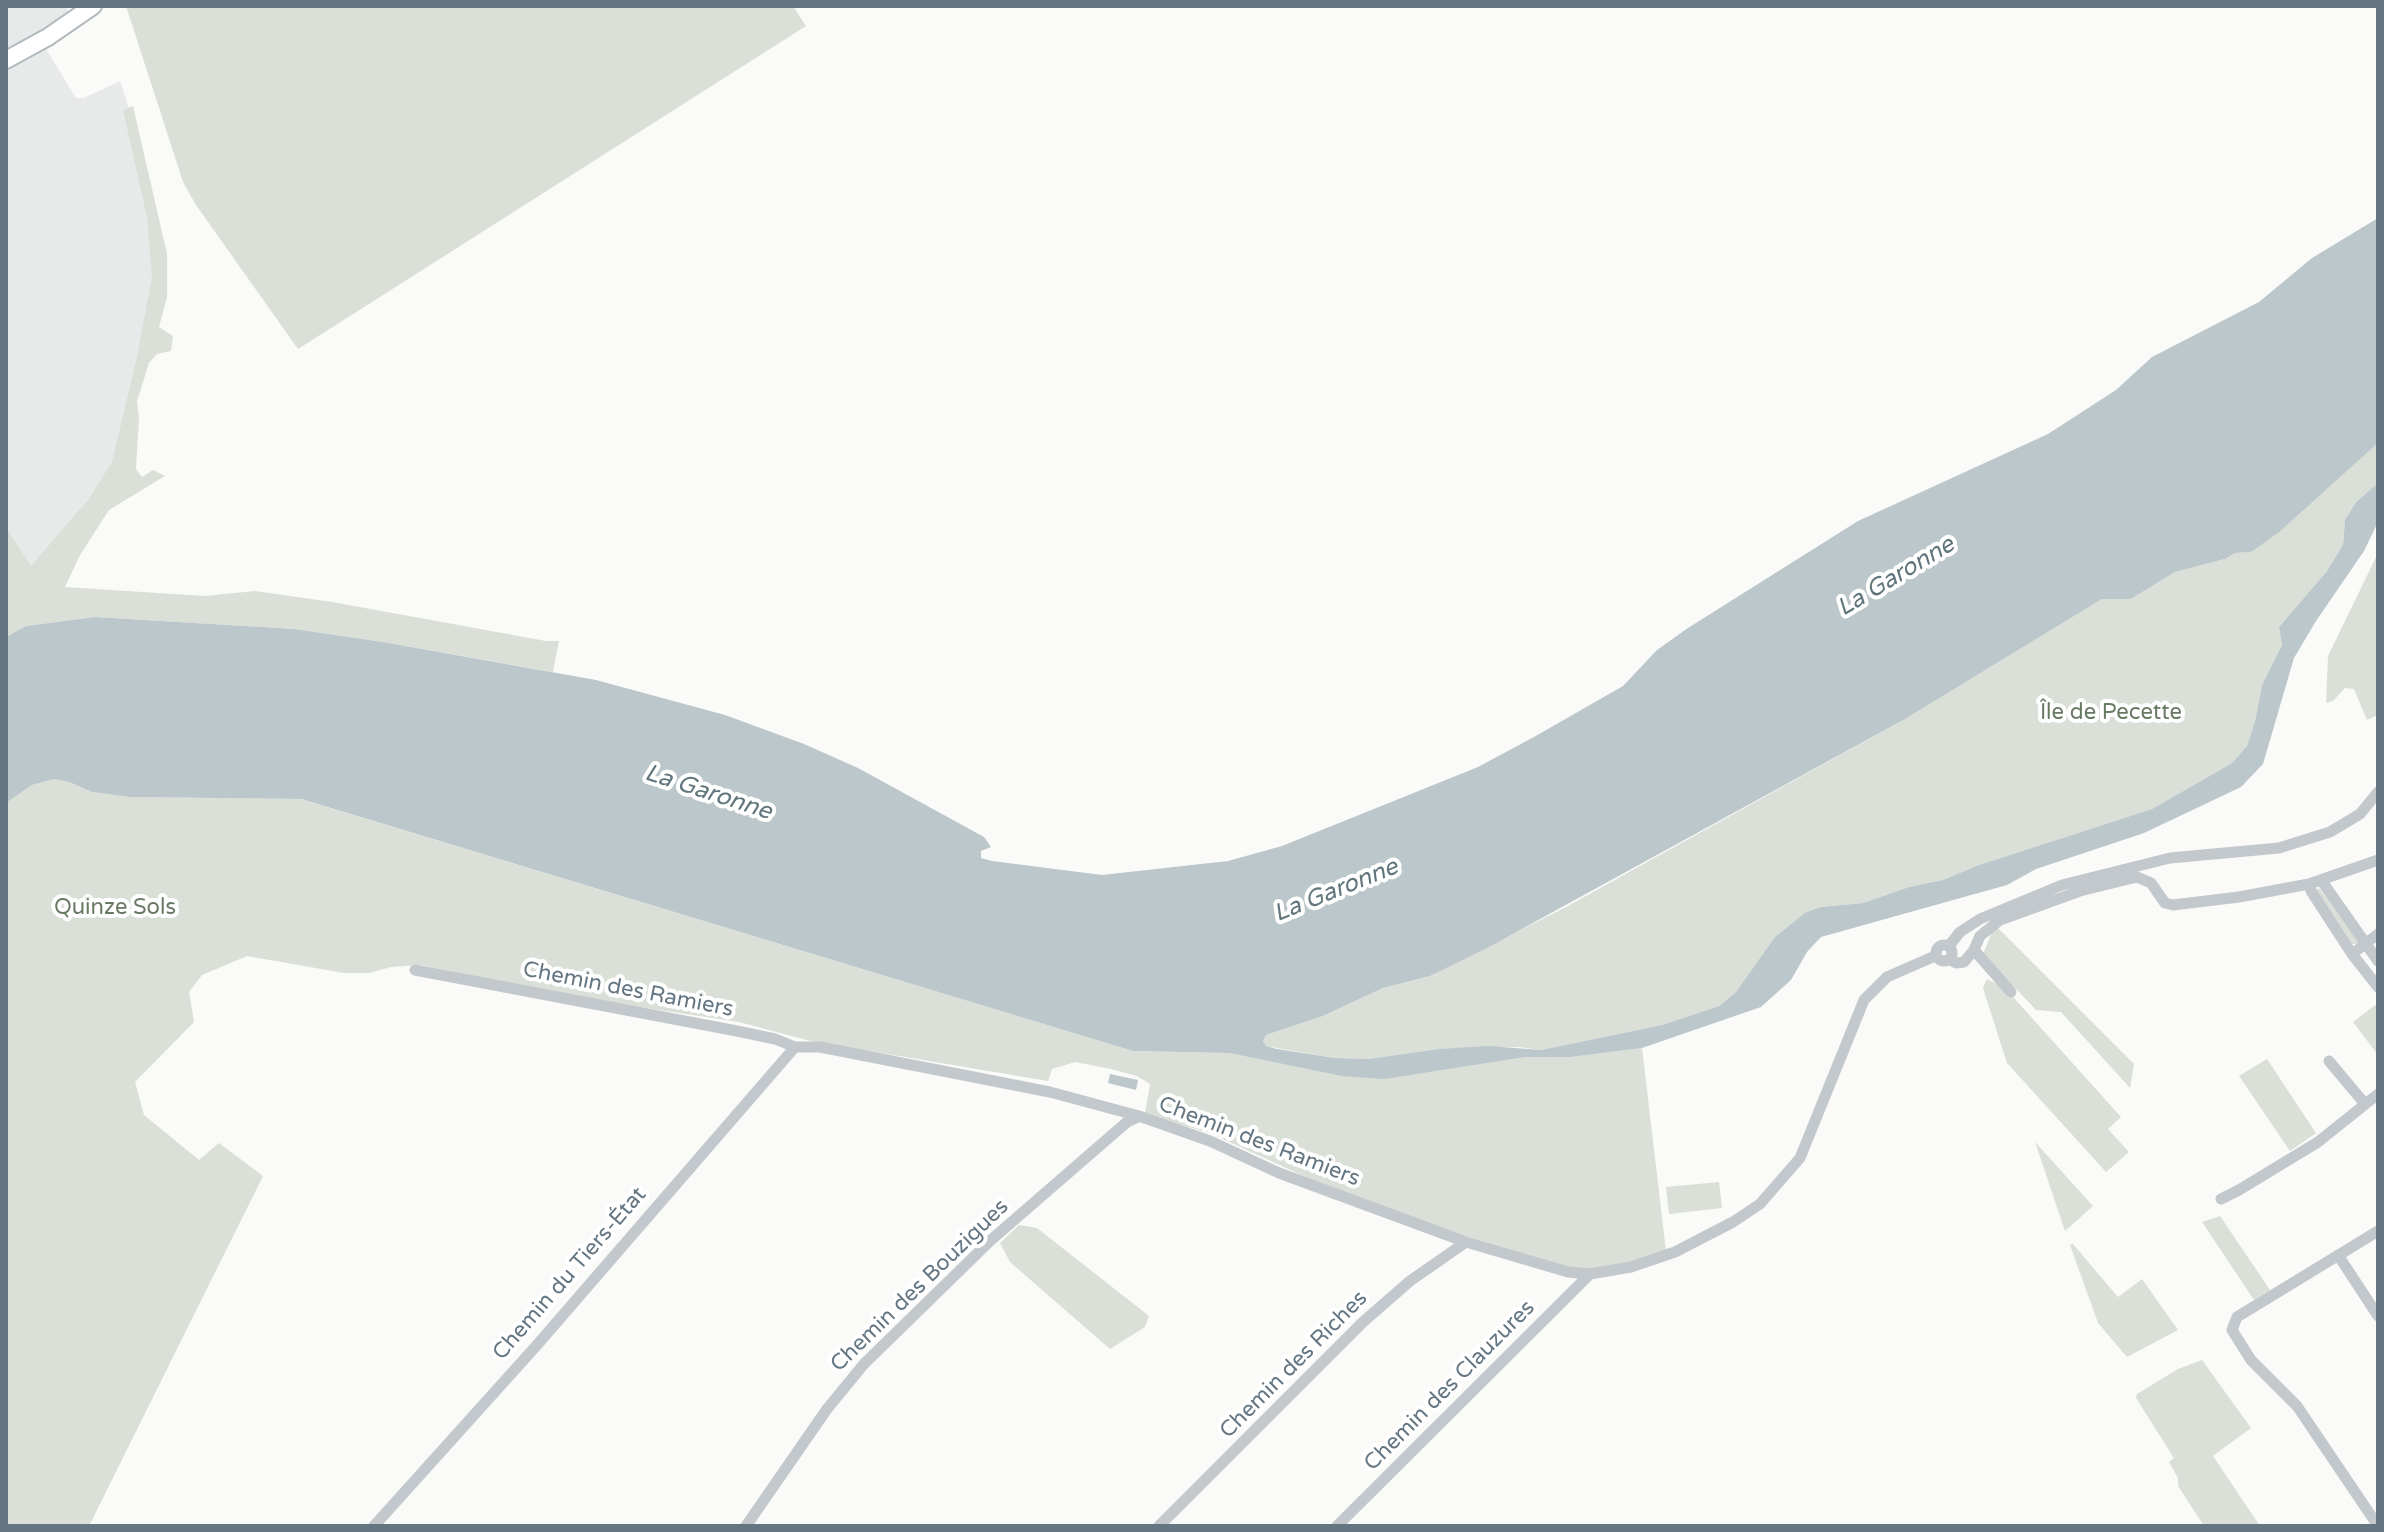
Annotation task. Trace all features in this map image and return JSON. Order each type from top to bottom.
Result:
[{"type":"street","points":[[6,60],[84,8]]},
{"type":"street","points":[[1949,946],[1960,932],[1980,919],[2062,885],[2170,858],[2279,848],[2330,832],[2360,814],[2378,792]]},
{"type":"street","points":[[1949,946],[1938,946],[1935,956],[1941,961],[1964,962],[1980,936],[2000,920],[2080,891],[2137,877],[2146,878],[2165,903],[2173,905],[2309,884],[2378,860]]},
{"type":"street","points":[[2321,880],[2378,961]]},
{"type":"street","points":[[2309,884],[2352,954],[2378,987]]},
{"type":"street","points":[[2352,954],[2378,934]]},
{"type":"street","points":[[1949,946],[1952,953],[1949,959]]},
{"type":"street","points":[[1974,950],[2011,992]]},
{"type":"street","name":"Chemin des Ramiers","points":[[415,970],[737,1031],[795,1047],[820,1047],[985,1078],[1139,1116],[1210,1141],[1279,1173],[1466,1242],[1568,1272],[1590,1274],[1631,1267],[1675,1252],[1760,1204],[1800,1158],[1864,1000],[1887,977],[1935,956]]},
{"type":"street","name":"Chemin du Tiers-État","points":[[374,1526],[537,1345],[795,1047]]},
{"type":"street","points":[[2329,1061],[2365,1104]]},
{"type":"street","points":[[2221,1199],[2318,1142],[2378,1094]]},
{"type":"street","points":[[1112,1110],[1116,1118],[1115,1132]]},
{"type":"street","name":"Chemin des Bouzigues","points":[[746,1526],[827,1409],[864,1364],[991,1240],[1115,1132],[1139,1116]]},
{"type":"street","points":[[2378,1231],[2237,1317],[2232,1330],[2251,1360],[2297,1406],[2378,1526]]},
{"type":"street","name":"Chemin des Riches","points":[[1159,1526],[1363,1322],[1410,1281],[1466,1242]]},
{"type":"street","points":[[2338,1255],[2378,1316]]},
{"type":"street","name":"Chemin des Clauzures","points":[[1337,1526],[1590,1274]]},
{"type":"shaded area","points":[[6,6],[65,6],[80,27],[46,49],[76,98],[84,98],[120,81],[137,133],[165,272],[110,502],[42,584],[6,527]]},
{"type":"green space","points":[[126,6],[793,6],[806,26],[298,349],[183,182]]},
{"type":"green space","points":[[133,106],[167,254],[167,297],[159,327],[173,336],[171,351],[157,354],[149,363],[137,401],[136,469],[142,477],[153,470],[165,476],[109,510],[80,555],[65,587],[204,596],[255,591],[559,641],[553,672],[295,629],[95,617],[26,626],[6,637],[6,527],[31,566],[89,499],[112,462],[152,277],[147,217],[123,110]]},
{"type":"green space","name":"Île de Pecette","points":[[2378,443],[2378,483],[2356,502],[2345,520],[2343,545],[2327,571],[2279,627],[2282,645],[2262,685],[2247,746],[2232,763],[2152,809],[1979,865],[1943,880],[1909,887],[1863,903],[1821,907],[1774,938],[1736,992],[1719,1006],[1662,1025],[1541,1050],[1519,1047],[1438,1049],[1368,1059],[1335,1058],[1265,1046],[1263,1041],[1266,1035],[1323,1016],[1383,988],[1430,976],[1566,907],[1905,719],[2102,599],[2131,599],[2175,572],[2225,559],[2235,553],[2251,552]]},
{"type":"green space","points":[[2378,553],[2378,715],[2367,720],[2354,689],[2345,688],[2333,701],[2326,703],[2328,656]]},
{"type":"green space","name":"Quinze Sols","points":[[54,779],[92,792],[129,797],[300,799],[1133,1051],[1229,1053],[1341,1076],[1419,1073],[1526,1057],[1571,1057],[1642,1048],[1666,1251],[1590,1269],[1568,1267],[1469,1237],[1325,1186],[1212,1134],[1145,1114],[1150,1084],[1137,1076],[1111,1069],[1075,1062],[1052,1069],[1048,1081],[810,1041],[739,1022],[580,998],[421,965],[391,967],[369,973],[344,973],[247,956],[202,975],[189,992],[194,1022],[135,1082],[144,1115],[199,1160],[219,1143],[263,1176],[89,1526],[6,1526],[6,803],[32,785]]},
{"type":"green space","points":[[2319,888],[2359,942],[2352,944],[2316,890]]},
{"type":"green space","points":[[1994,927],[2134,1064],[2130,1088],[2061,1012],[2036,1010],[1983,954]]},
{"type":"green space","points":[[1987,979],[2005,988],[2121,1117],[2108,1129],[2129,1152],[2106,1172],[2007,1063],[1983,988]]},
{"type":"green space","points":[[2378,1003],[2378,1055],[2353,1022]]},
{"type":"green space","points":[[2267,1059],[2316,1133],[2290,1151],[2239,1076]]},
{"type":"green space","points":[[2035,1142],[2093,1206],[2065,1231]]},
{"type":"green space","points":[[1719,1182],[1722,1208],[1669,1214],[1666,1187]]},
{"type":"green space","points":[[2220,1216],[2270,1290],[2254,1300],[2202,1222]]},
{"type":"green space","points":[[1019,1225],[1037,1228],[1149,1316],[1145,1327],[1110,1349],[1010,1262],[1000,1243]]},
{"type":"green space","points":[[2073,1244],[2118,1297],[2142,1279],[2178,1330],[2127,1357],[2098,1323],[2070,1245]]},
{"type":"green space","points":[[2202,1360],[2251,1428],[2213,1456],[2260,1526],[2204,1526],[2178,1486],[2178,1478],[2169,1462],[2174,1458],[2136,1398],[2137,1394],[2178,1369]]},
{"type":"water","name":"La Garonne","points":[[2378,218],[2378,443],[2279,532],[2251,552],[2235,553],[2225,559],[2175,572],[2131,599],[2102,599],[1905,719],[1489,947],[1430,976],[1383,988],[1323,1016],[1266,1035],[1263,1041],[1266,1046],[1277,1049],[1335,1058],[1368,1059],[1438,1049],[1489,1046],[1541,1050],[1662,1025],[1719,1006],[1736,992],[1774,938],[1805,913],[1821,907],[1863,903],[1909,887],[1943,880],[1979,865],[2152,809],[2232,763],[2247,746],[2262,685],[2282,645],[2279,627],[2327,571],[2343,545],[2345,520],[2356,502],[2378,483],[2378,522],[2364,551],[2294,658],[2263,764],[2241,787],[2144,833],[2036,869],[2007,885],[1821,937],[1807,952],[1791,980],[1761,1007],[1642,1048],[1571,1057],[1526,1057],[1384,1079],[1341,1076],[1229,1053],[1133,1051],[301,799],[129,797],[92,792],[54,779],[32,785],[6,803],[6,637],[26,626],[95,617],[295,629],[383,642],[596,680],[725,715],[858,768],[984,837],[991,847],[981,851],[981,858],[992,861],[1102,875],[1228,861],[1282,846],[1478,767],[1534,737],[1623,686],[1657,650],[1688,628],[1858,521],[2048,434],[2116,390],[2152,357],[2259,302],[2312,258]]},
{"type":"water","points":[[1110,1074],[1138,1080],[1136,1090],[1108,1083]]}]
